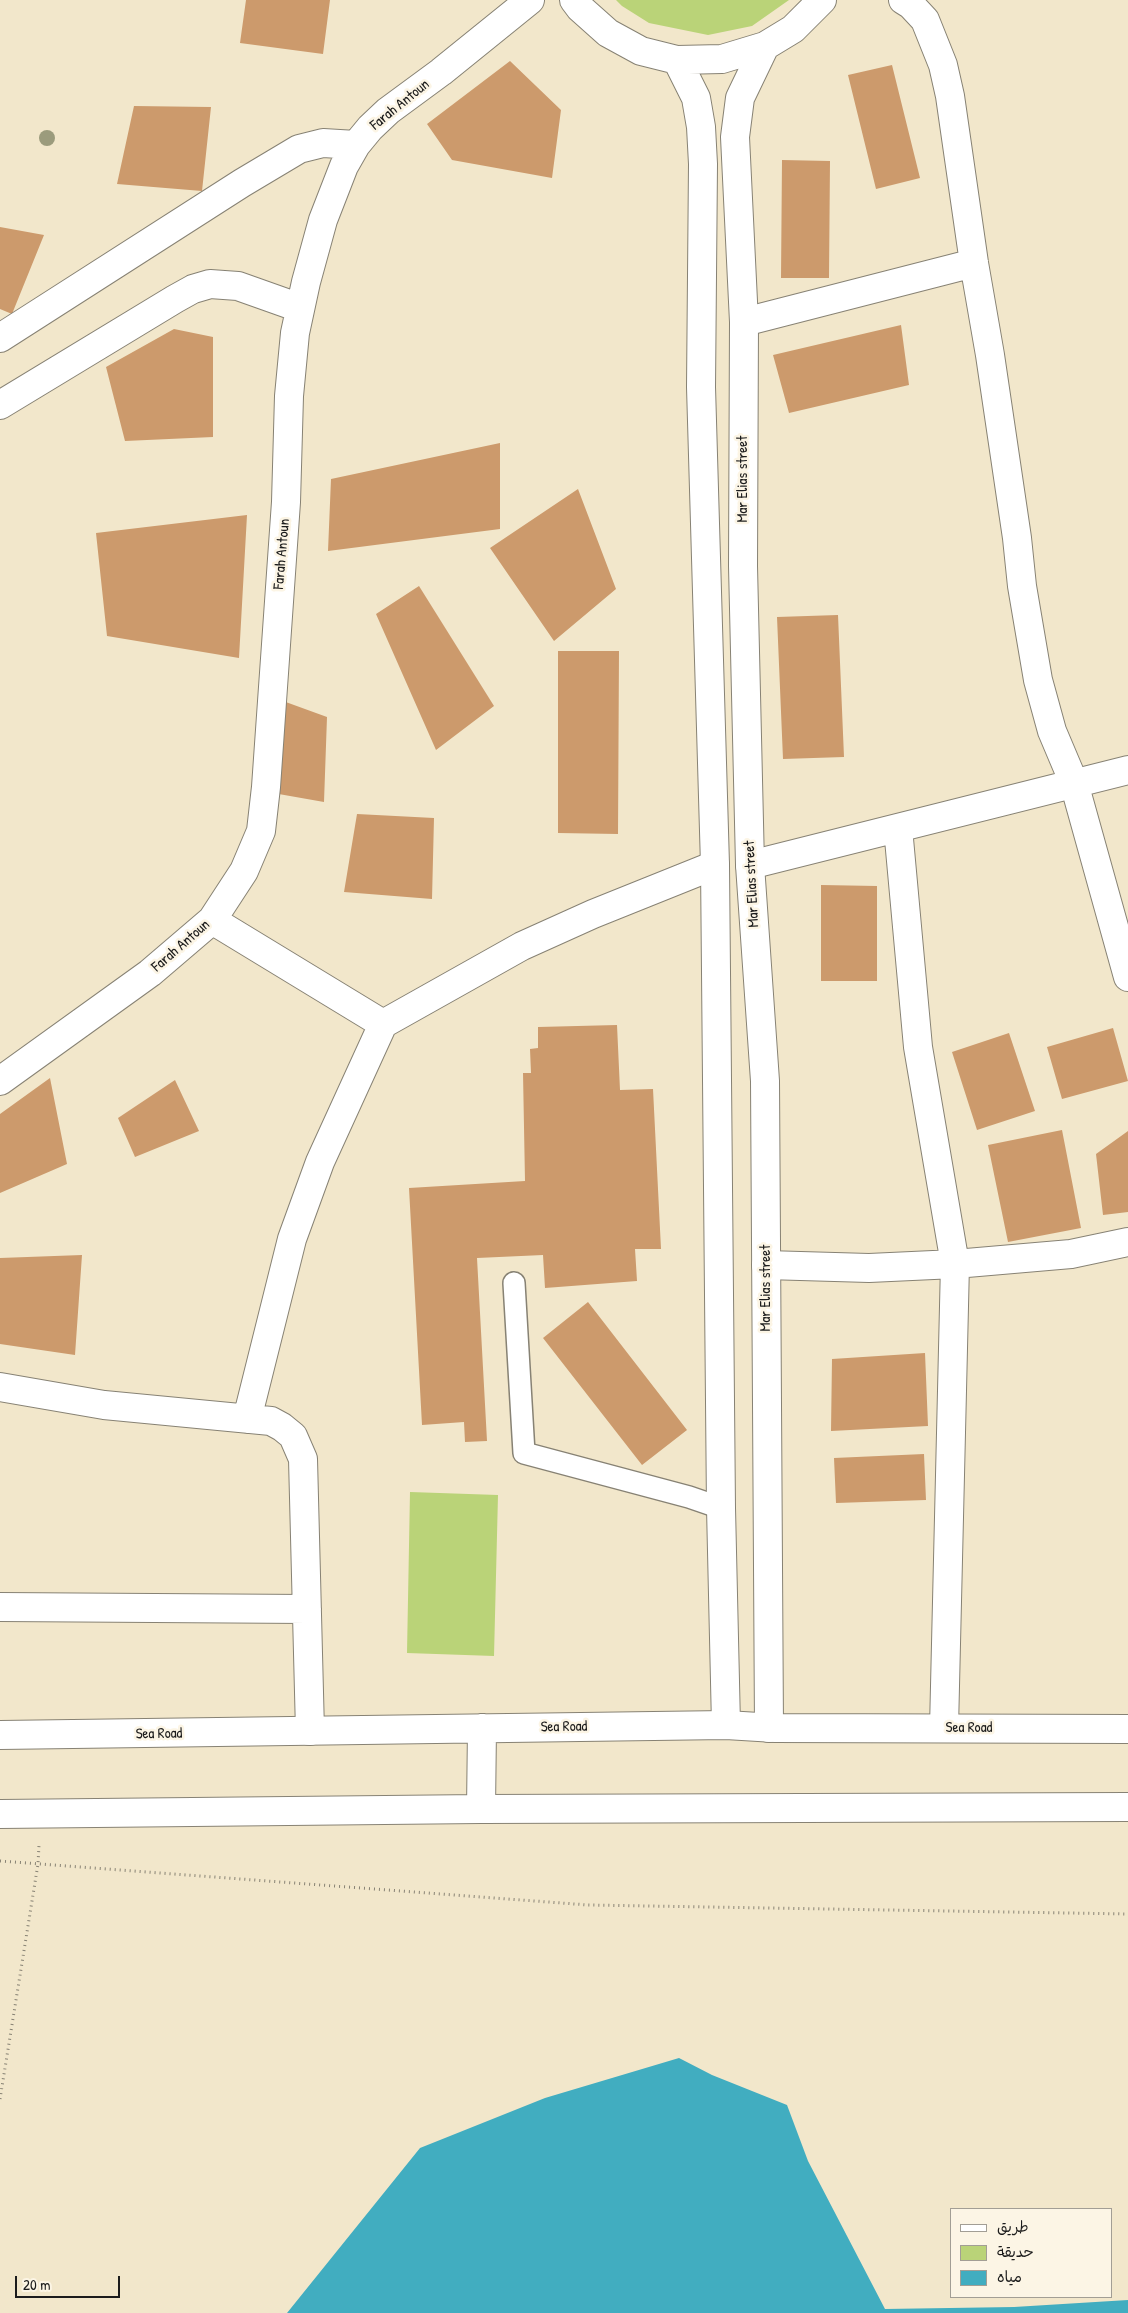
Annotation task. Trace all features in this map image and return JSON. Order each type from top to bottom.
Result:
[{"type":"main road","name":"Farah Antoun","points":[[0,1081],[150,973],[212,920],[244,871],[260,831],[266,787],[286,502],[292,361],[300,308],[323,220],[344,166],[356,145],[388,111],[441,72],[530,0]]},
{"type":"main road","points":[[574,0],[580,8],[608,33],[640,51],[677,60],[722,59],[765,46],[793,29],[822,0]]},
{"type":"main road","points":[[902,0],[911,5],[925,20],[943,65],[950,96],[974,262],[1018,538],[1022,586],[1038,680],[1052,731],[1074,782],[1128,977]]},
{"type":"main road","name":"Mar Elias street","points":[[765,46],[743,91],[736,118],[736,161],[744,322],[743,566],[750,866],[765,1081],[769,1728]]},
{"type":"main road","points":[[677,60],[696,98],[701,127],[701,387],[715,865],[721,1508],[726,1725]]},
{"type":"main road","points":[[0,338],[242,183],[299,149],[323,143],[356,145]]},
{"type":"main road","points":[[744,322],[974,262]]},
{"type":"main road","points":[[0,405],[193,289],[210,284],[238,286],[300,308]]},
{"type":"main road","points":[[750,866],[1074,782],[1128,770]]},
{"type":"main road","points":[[898,828],[918,1047],[955,1264],[944,1728]]},
{"type":"main road","points":[[247,1419],[292,1239],[320,1162],[383,1024],[522,946],[593,914],[715,865]]},
{"type":"main road","points":[[212,920],[383,1024]]},
{"type":"main road","points":[[766,1265],[869,1268],[955,1264],[1071,1254],[1128,1242]]},
{"type":"main road","points":[[0,1387],[104,1405],[271,1421],[293,1436],[302,1453],[310,1731]]},
{"type":"main road","points":[[0,1607],[307,1609]]},
{"type":"main road","name":"Sea Road","points":[[0,1735],[726,1725],[769,1728],[1128,1729]]},
{"type":"main road","points":[[481,1809],[482,1728]]},
{"type":"main road","points":[[0,1814],[481,1809],[1128,1807]]},
{"type":"lane","points":[[514,1283],[524,1453],[689,1497],[721,1508]]},
{"type":"path","points":[[0,2099],[38,1864],[41,1814]]},
{"type":"path","points":[[0,1861],[588,1905],[1128,1914]]},
{"type":"green space","points":[[616,0],[789,0],[752,26],[708,35],[649,23]]},
{"type":"green space","points":[[410,1492],[498,1495],[494,1656],[407,1653]]},
{"type":"water","points":[[679,2058],[712,2075],[787,2105],[808,2161],[885,2309],[1014,2307],[1128,2300],[1128,2313],[287,2313],[420,2148],[545,2098]]},
{"type":"building","points":[[246,0],[330,0],[323,54],[240,43]]},
{"type":"building","points":[[510,61],[561,110],[552,178],[452,160],[427,124]]},
{"type":"building","points":[[892,65],[920,178],[876,189],[848,75]]},
{"type":"building","points":[[134,106],[211,107],[202,191],[117,184]]},
{"type":"building","points":[[782,160],[830,161],[829,278],[781,278]]},
{"type":"building","points":[[0,227],[44,235],[12,314],[0,309]]},
{"type":"building","points":[[901,325],[909,385],[789,413],[773,355]]},
{"type":"building","points":[[174,329],[213,337],[213,437],[125,441],[106,367]]},
{"type":"building","points":[[500,443],[500,529],[328,551],[331,479]]},
{"type":"building","points":[[578,489],[616,589],[554,641],[490,548]]},
{"type":"building","points":[[247,515],[239,658],[107,636],[96,533]]},
{"type":"building","points":[[419,586],[494,706],[436,750],[376,614]]},
{"type":"building","points":[[838,615],[844,757],[783,759],[777,617]]},
{"type":"building","points":[[558,651],[619,651],[618,834],[558,833]]},
{"type":"building","points":[[283,701],[327,717],[324,802],[273,793]]},
{"type":"building","points":[[357,814],[434,818],[432,899],[344,892]]},
{"type":"building","points":[[821,885],[877,886],[877,981],[821,981]]},
{"type":"building","points":[[617,1025],[620,1090],[653,1089],[661,1249],[635,1249],[637,1281],[545,1288],[543,1255],[477,1258],[487,1441],[465,1442],[464,1422],[422,1425],[409,1188],[525,1181],[523,1073],[531,1073],[530,1049],[538,1048],[538,1027]]},
{"type":"building","points":[[1113,1028],[1128,1081],[1062,1099],[1047,1047]]},
{"type":"building","points":[[1009,1033],[1035,1111],[977,1130],[952,1052]]},
{"type":"building","points":[[50,1078],[67,1164],[0,1193],[0,1114]]},
{"type":"building","points":[[175,1080],[199,1131],[135,1157],[118,1118]]},
{"type":"building","points":[[1062,1130],[1081,1228],[1008,1242],[988,1145]]},
{"type":"building","points":[[1128,1131],[1128,1212],[1103,1215],[1096,1154]]},
{"type":"building","points":[[82,1255],[75,1355],[0,1344],[0,1258]]},
{"type":"building","points":[[588,1302],[687,1430],[642,1465],[543,1338]]},
{"type":"building","points":[[925,1353],[928,1426],[831,1431],[832,1359]]},
{"type":"building","points":[[924,1454],[926,1500],[836,1503],[834,1458]]}]
